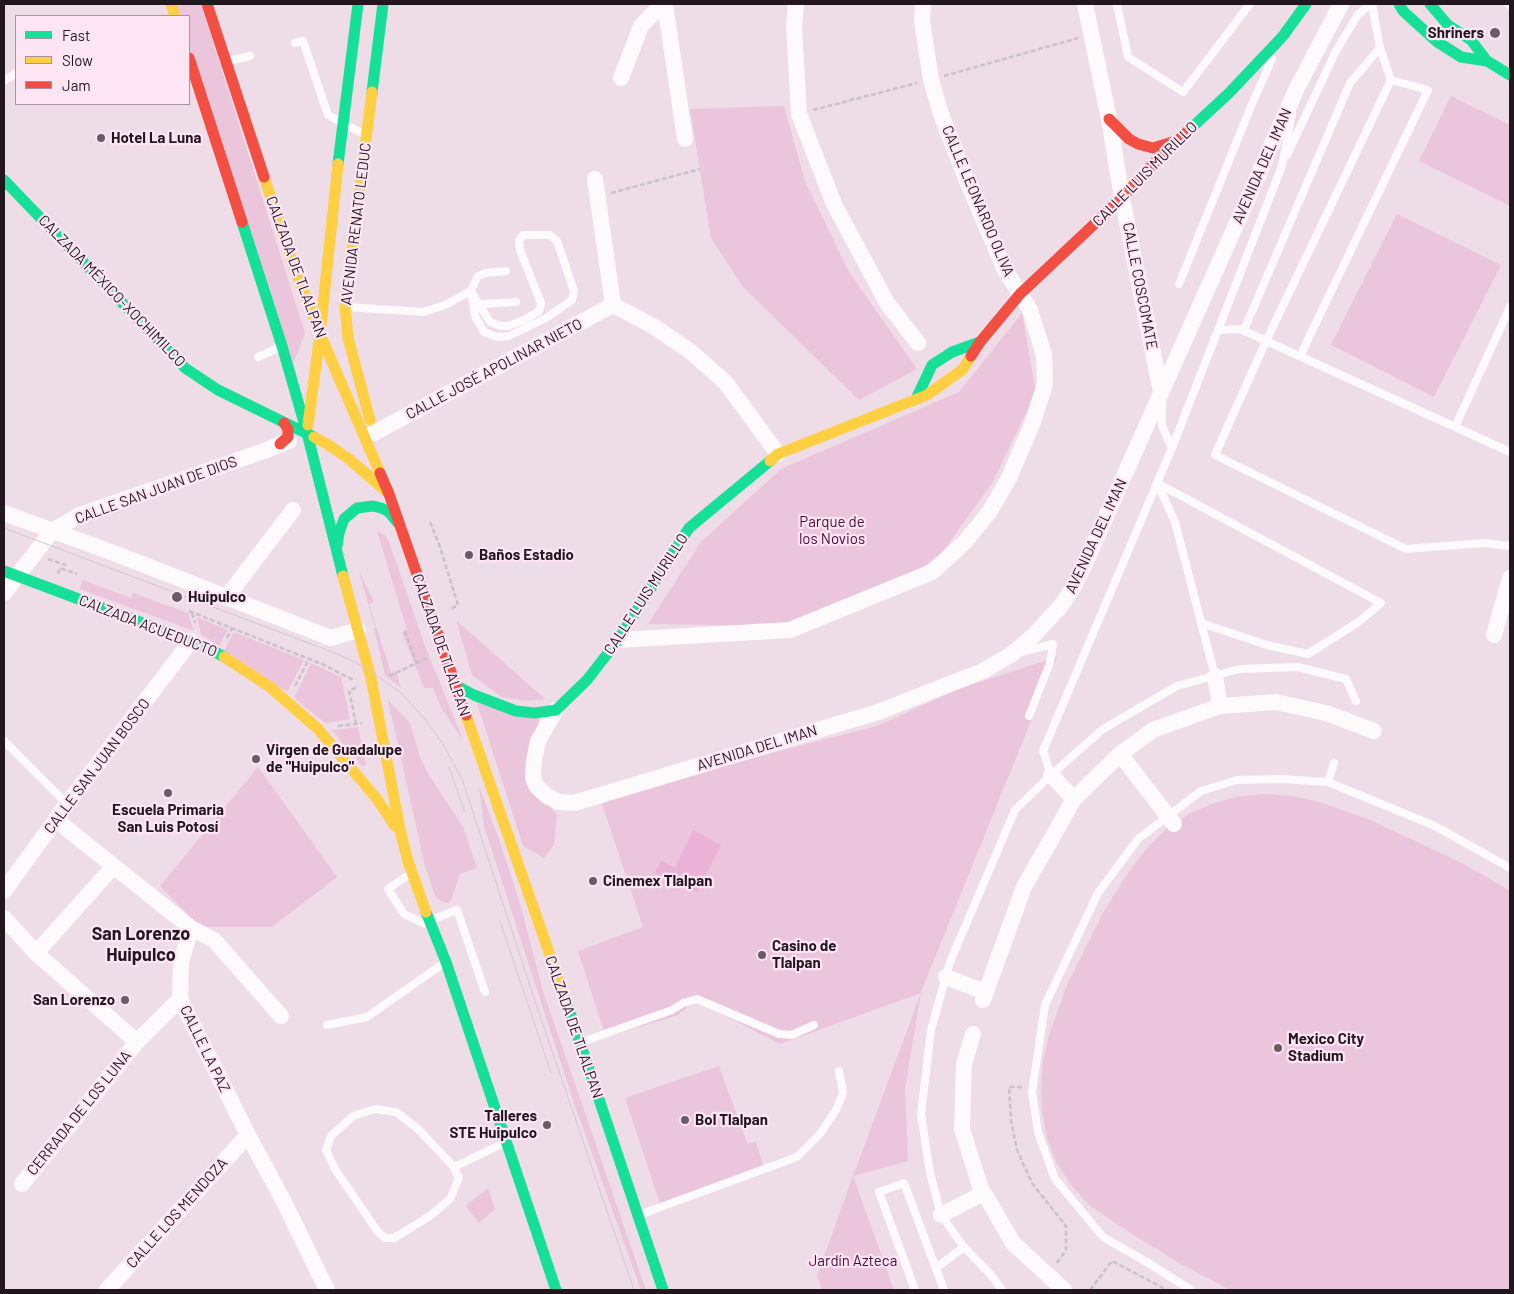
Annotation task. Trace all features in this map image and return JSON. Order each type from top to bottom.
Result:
[{"type":"main road","name":"CALZADA DE TLALPAN","points":[[207,4],[287,246],[320,334],[389,494],[580,1043],[663,1290]]},
{"type":"main road","name":"AVENIDA RENATO LEDUC","points":[[307,433],[358,4]]},
{"type":"main road","name":"AVENIDA RENATO LEDUC","points":[[380,470],[374,433],[348,338],[345,306],[382,4]]},
{"type":"main road","name":"CALLE LUIS MURILLO","points":[[556,710],[587,680],[618,640],[690,528],[778,454],[927,395],[964,369],[980,342],[1020,294],[1122,198],[1152,165],[1229,93],[1283,36],[1306,4]]},
{"type":"main road","points":[[1399,4],[1403,11],[1436,41],[1461,57],[1486,61],[1510,75]]},
{"type":"main road","points":[[1430,4],[1448,25],[1470,40],[1486,61]]},
{"type":"main road","points":[[190,61],[282,346],[307,433],[374,692],[401,834],[412,872],[430,924],[446,962],[556,1290]]},
{"type":"main road","points":[[1110,119],[1129,139],[1138,144],[1153,148],[1177,141]]},
{"type":"main road","name":"CALZADA MÉXICO-XOCHIMILCO","points":[[4,180],[185,368],[207,378],[218,390],[307,433],[349,459],[389,494]]},
{"type":"main road","points":[[318,256],[329,238]]},
{"type":"main road","points":[[287,246],[293,255],[302,259]]},
{"type":"main road","points":[[916,399],[932,365],[952,352],[980,342]]},
{"type":"main road","points":[[280,444],[288,436],[288,429],[284,423]]},
{"type":"main road","points":[[337,552],[341,525],[344,518],[357,508],[373,506],[381,508],[388,512],[398,523]]},
{"type":"main road","name":"CALZADA ACUEDUCTO","points":[[10,574],[191,642],[230,660],[287,701],[318,729],[377,799],[401,834]]},
{"type":"main road","points":[[455,685],[474,695],[516,711],[556,710]]},
{"type":"street","points":[[621,78],[641,26],[664,4]]},
{"type":"street","points":[[664,4],[685,139]]},
{"type":"street","points":[[796,4],[794,27],[798,114],[834,204],[888,303],[918,344]]},
{"type":"street","name":"CALLE LEONARDO OLIVA","points":[[618,640],[790,630],[932,572],[965,542],[990,511],[1009,478],[1034,422],[1045,384],[1044,355],[1030,310],[1005,270],[941,114],[931,80],[922,21],[923,4]]},
{"type":"street","name":"CALLE COSCOMATE","points":[[1085,4],[1110,119],[1122,198],[1161,392]]},
{"type":"street","name":"AVENIDA DEL IMAN","points":[[556,710],[538,741],[533,778],[538,787],[547,796],[559,802],[574,803],[878,712],[983,671],[1012,654],[1033,636],[1049,620],[1074,588],[1297,88],[1341,4]]},
{"type":"street","points":[[595,179],[613,305],[653,326],[690,351],[726,384],[778,454]]},
{"type":"street","name":"CALLE JOSÉ APOLINAR NIETO","points":[[374,433],[613,305]]},
{"type":"street","name":"CALLE SAN JUAN DE DIOS","points":[[4,593],[10,574],[52,531],[80,515],[307,433]]},
{"type":"street","points":[[226,598],[293,510]]},
{"type":"street","points":[[4,513],[331,638],[358,630]]},
{"type":"street","points":[[1494,635],[1510,578]]},
{"type":"street","name":"CALLE SAN JUAN BOSCO","points":[[4,891],[67,804],[191,642]]},
{"type":"street","points":[[1215,676],[1220,706]]},
{"type":"street","points":[[946,977],[984,996],[1024,887],[1074,799],[1120,754],[1153,730],[1220,706],[1276,702],[1326,712],[1374,731]]},
{"type":"street","points":[[1120,754],[1174,824]]},
{"type":"street","points":[[1051,774],[1074,799]]},
{"type":"street","points":[[56,820],[191,928],[214,940],[281,1016]]},
{"type":"street","points":[[36,953],[113,867]]},
{"type":"street","points":[[4,918],[36,953],[137,1042]]},
{"type":"street","name":"CALLE LA PAZ","points":[[191,928],[181,962],[180,999],[327,1290]]},
{"type":"street","name":"CERRADA DE LOS LUNA","points":[[22,1184],[137,1042],[180,999]]},
{"type":"street","points":[[973,1034],[964,1064],[962,1129],[980,1186],[1013,1243],[1064,1290]]},
{"type":"street","name":"CALLE LOS MENDOZA","points":[[107,1290],[248,1135]]},
{"type":"street","points":[[941,1215],[984,1193]]},
{"type":"lane","points":[[1117,4],[1128,57],[1183,92],[1250,4]]},
{"type":"lane","points":[[1051,774],[1043,751],[1172,448],[1282,166],[1336,51],[1357,16],[1371,4],[1380,48],[1391,80],[1266,341],[1215,455],[1406,549],[1484,544],[1510,546]]},
{"type":"lane","points":[[1179,284],[1252,104],[1283,36]]},
{"type":"lane","points":[[295,43],[303,41],[328,115],[367,136]]},
{"type":"lane","points":[[1244,330],[1350,83],[1380,48]]},
{"type":"lane","points":[[225,62],[250,56]]},
{"type":"lane","points":[[4,81],[15,74]]},
{"type":"lane","points":[[1300,356],[1428,90],[1391,80]]},
{"type":"lane","points":[[1282,166],[1297,88]]},
{"type":"lane","points":[[471,291],[490,322],[501,326],[526,324],[554,312],[572,300],[574,291],[557,241],[550,235],[523,235],[519,241],[520,250],[541,303],[546,310],[554,312]]},
{"type":"lane","points":[[506,271],[486,273],[478,276],[471,291],[476,316],[484,332],[497,337],[509,336],[526,324],[539,311],[541,303]]},
{"type":"lane","points":[[345,306],[422,312],[445,305],[471,291]]},
{"type":"lane","points":[[482,308],[516,302]]},
{"type":"lane","points":[[1455,427],[1510,307]]},
{"type":"lane","points":[[1218,330],[1244,330],[1510,452]]},
{"type":"lane","points":[[258,357],[282,346]]},
{"type":"lane","points":[[1161,392],[1162,426],[1172,448]]},
{"type":"lane","points":[[1157,483],[1175,522],[1215,676]]},
{"type":"lane","points":[[1157,483],[1381,603],[1360,621],[1308,654],[1267,645],[1201,623]]},
{"type":"lane","points":[[1012,654],[1053,644],[1050,663],[1028,716]]},
{"type":"lane","points":[[1002,1290],[992,1276],[964,1247],[941,1215],[930,1173],[921,1114],[932,1030],[950,962],[1015,810],[1051,774],[1103,729],[1177,686],[1239,670],[1298,667],[1346,679],[1356,701]]},
{"type":"lane","points":[[4,741],[67,804]]},
{"type":"lane","points":[[1328,782],[1334,763]]},
{"type":"lane","points":[[1191,1290],[1145,1260],[1102,1237],[1055,1180],[1038,1132],[1032,1092],[1045,1006],[1098,893],[1138,839],[1201,791],[1210,788],[1237,780],[1282,779],[1328,782],[1435,826],[1510,868]]},
{"type":"lane","points":[[412,872],[388,889],[404,914],[430,924],[457,910],[485,992]]},
{"type":"lane","points":[[327,1026],[367,1017],[446,962]]},
{"type":"lane","points":[[580,1043],[697,999],[779,1034],[792,1035],[814,1025]]},
{"type":"lane","points":[[638,1216],[797,1157],[820,1134],[836,1110],[843,1093],[839,1071]]},
{"type":"lane","points":[[375,1109],[396,1112],[417,1128],[454,1167],[459,1178],[450,1199],[430,1216],[394,1238],[385,1238],[378,1232],[335,1169],[326,1150],[331,1136],[353,1116],[375,1109]]},
{"type":"lane","points":[[454,1167],[506,1142]]},
{"type":"lane","points":[[914,1290],[879,1192],[904,1183],[944,1290]]},
{"type":"lane","points":[[936,1268],[964,1247]]},
{"type":"path","points":[[597,197],[700,169]]},
{"type":"path","points":[[430,522],[458,605],[448,611]]},
{"type":"path","points":[[188,611],[338,671],[374,692]]},
{"type":"path","points":[[405,631],[416,662]]},
{"type":"path","points":[[386,677],[402,671],[416,662],[434,656]]},
{"type":"path","points":[[287,701],[309,659]]},
{"type":"path","points":[[356,724],[350,690],[361,686]]},
{"type":"path","points":[[318,729],[379,720]]},
{"type":"path","points":[[1028,1087],[1009,1087],[1011,1120],[1017,1150],[1032,1182],[1066,1226],[1066,1250],[1054,1266]]},
{"type":"path","points":[[1090,1290],[1112,1261],[1167,1290]]},
{"type":"green space","points":[[171,4],[201,4],[305,333],[293,364],[190,59],[190,15],[175,15]]},
{"type":"green space","points":[[1451,96],[1510,125],[1510,206],[1419,161]]},
{"type":"green space","points":[[784,106],[805,181],[849,272],[917,369],[859,400],[743,287],[711,238],[690,109]]},
{"type":"green space","points":[[1397,214],[1501,265],[1434,397],[1331,345]]},
{"type":"green space","name":"Parque de los Novios","points":[[1022,313],[1036,393],[992,483],[939,557],[863,602],[772,626],[648,624],[701,542],[781,469],[959,392]]},
{"type":"green space","points":[[377,531],[386,536],[389,542],[425,646],[463,740],[442,709],[433,688],[424,688],[402,632],[407,630]]},
{"type":"green space","points":[[359,571],[374,602],[369,604],[391,673],[396,671],[401,688],[385,675],[374,628],[376,627],[374,624]]},
{"type":"green space","points":[[83,580],[131,598],[133,593],[188,613],[194,631],[80,589]]},
{"type":"green space","points":[[197,617],[228,630],[219,646],[201,634]]},
{"type":"green space","points":[[456,620],[545,699],[526,701],[501,697],[472,675]]},
{"type":"green space","points":[[234,632],[304,660],[287,692],[224,651]]},
{"type":"green space","points":[[1057,657],[921,993],[780,1044],[695,1000],[678,1015],[606,1037],[578,951],[643,927],[602,804],[639,787],[877,726],[961,688]]},
{"type":"green space","points":[[311,663],[341,677],[350,719],[325,723],[294,698]]},
{"type":"green space","points":[[388,700],[410,723],[420,757],[427,772],[463,827],[477,868],[460,874],[451,901],[447,903],[435,896],[425,866]]},
{"type":"green space","points":[[477,703],[539,719],[531,785],[557,815],[554,845],[544,858],[523,846]]},
{"type":"green space","points":[[358,727],[366,765],[362,766],[332,730]]},
{"type":"green space","points":[[258,767],[337,877],[272,927],[200,927],[160,886]]},
{"type":"green space","points":[[479,787],[498,836],[521,907],[543,991],[646,1290],[641,1290],[574,1103],[484,826]]},
{"type":"green space","name":"Mexico City Stadium","points":[[1265,794],[1292,796],[1319,802],[1368,819],[1464,864],[1510,891],[1510,1290],[1230,1290],[1181,1264],[1089,1205],[1071,1185],[1056,1162],[1047,1138],[1042,1112],[1043,1061],[1049,1035],[1067,985],[1104,911],[1132,867],[1167,828],[1189,814],[1211,804],[1236,797]]},
{"type":"green space","points":[[921,994],[905,1089],[908,1161],[853,1176]]},
{"type":"green space","name":"Bol Tlalpan","points":[[719,1066],[747,1143],[756,1142],[764,1168],[660,1204],[625,1098]]},
{"type":"green space","name":"Jardín Azteca","points":[[853,1176],[894,1290],[822,1290],[817,1276]]},
{"type":"green space","points":[[488,1188],[495,1209],[479,1223],[466,1206]]},
{"type":"shaded area","points":[[693,830],[721,845],[697,892],[655,873],[661,861],[675,868]]},
{"type":"tram line","points":[[4,528],[335,653],[357,663],[401,693],[424,718],[443,744],[462,779],[536,1004],[634,1290]]},
{"type":"tram line","points":[[449,767],[464,810]]},
{"type":"tram line","points":[[500,921],[551,1073]]},
{"type":"traffic: fast","points":[[338,164],[358,4]]},
{"type":"traffic: fast","points":[[372,92],[383,4]]},
{"type":"traffic: fast","points":[[1187,132],[1229,93],[1283,36],[1306,4]]},
{"type":"traffic: fast","points":[[1399,4],[1403,11],[1436,41],[1461,57],[1487,61],[1510,75]]},
{"type":"traffic: fast","points":[[1430,4],[1448,25],[1471,40],[1487,61]]},
{"type":"traffic: fast","points":[[4,180],[185,368],[218,390],[314,437]]},
{"type":"traffic: fast","points":[[242,222],[282,346],[307,433],[343,576]]},
{"type":"traffic: fast","points":[[916,399],[932,365],[952,352],[980,342]]},
{"type":"traffic: fast","points":[[455,685],[474,695],[516,711],[535,713],[556,710],[587,680],[618,640],[689,528],[770,461]]},
{"type":"traffic: fast","points":[[337,546],[344,519],[357,508],[373,506],[381,508],[388,511],[398,523]]},
{"type":"traffic: fast","points":[[4,571],[161,630],[212,650],[224,657]]},
{"type":"traffic: fast","points":[[426,912],[446,962],[556,1290]]},
{"type":"traffic: fast","points":[[565,998],[663,1290]]},
{"type":"traffic: slow","points":[[171,4],[175,15]]},
{"type":"traffic: slow","points":[[370,420],[348,338],[345,306],[372,92]]},
{"type":"traffic: slow","points":[[308,425],[320,334],[338,164]]},
{"type":"traffic: slow","points":[[264,177],[294,267],[320,334],[380,473]]},
{"type":"traffic: slow","points":[[770,461],[778,454],[927,395],[963,369],[971,356]]},
{"type":"traffic: slow","points":[[314,437],[349,459],[387,492]]},
{"type":"traffic: slow","points":[[343,576],[371,678],[401,834],[408,861],[426,912]]},
{"type":"traffic: slow","points":[[224,657],[270,687],[318,729],[377,799],[395,826]]},
{"type":"traffic: slow","points":[[466,715],[565,998]]},
{"type":"traffic: jam","points":[[207,4],[264,177]]},
{"type":"traffic: jam","points":[[190,61],[242,222]]},
{"type":"traffic: jam","points":[[1109,119],[1129,139],[1138,144],[1153,148],[1176,141]]},
{"type":"traffic: jam","points":[[971,356],[980,342],[1020,294],[1122,198],[1152,165],[1187,132]]},
{"type":"traffic: jam","points":[[280,444],[288,437],[288,429],[284,423]]},
{"type":"traffic: jam","points":[[380,473],[466,715]]},
{"type":"place","name":"Shriners","points":[[1495,33]]},
{"type":"place","name":"Hotel La Luna","points":[[101,138]]},
{"type":"place","name":"Baños Estadio","points":[[469,555]]},
{"type":"place","name":"Huipulco","points":[[177,597]]},
{"type":"place","name":"Virgen de Guadalupe de \"Huipulco\"","points":[[256,759]]},
{"type":"place","name":"Escuela Primaria San Luis Potosí","points":[[168,793]]},
{"type":"place","name":"Cinemex Tlalpan","points":[[593,881]]},
{"type":"place","name":"Casino de Tlalpan","points":[[762,955]]},
{"type":"place","name":"San Lorenzo","points":[[125,1000]]},
{"type":"place","name":"Mexico City Stadium","points":[[1278,1048]]},
{"type":"place","name":"Bol Tlalpan","points":[[685,1120]]},
{"type":"place","name":"Talleres STE Huipulco","points":[[547,1125]]},
{"type":"district","name":"San Lorenzo Huipulco","points":[[141,944]]}]
